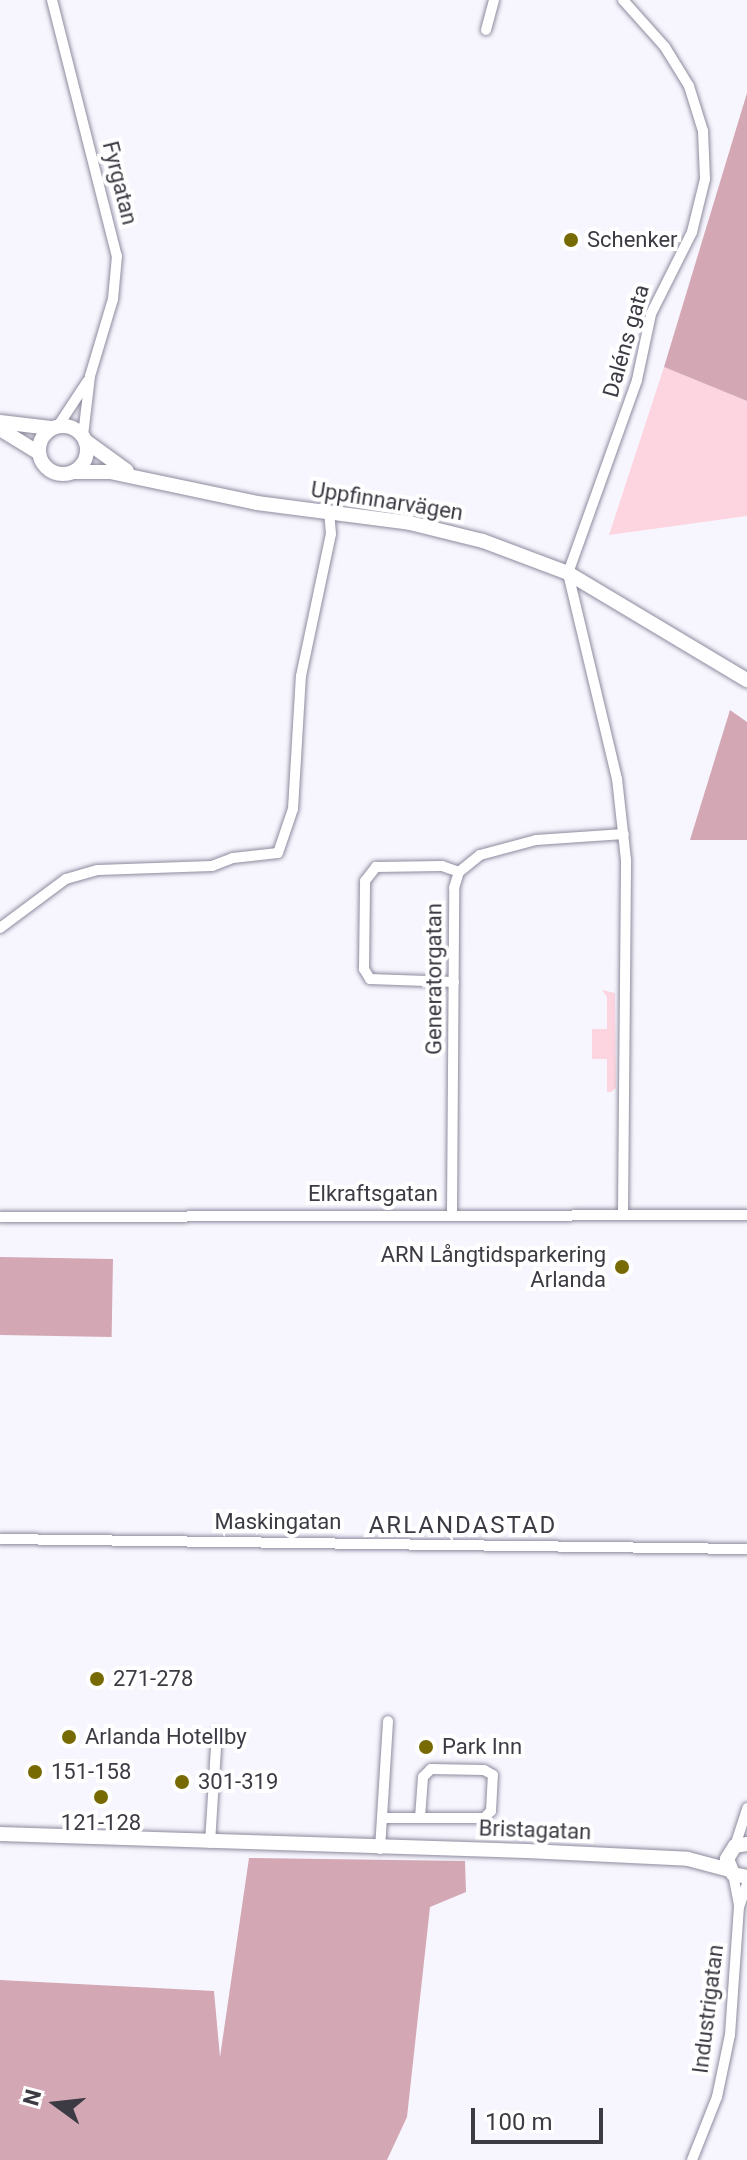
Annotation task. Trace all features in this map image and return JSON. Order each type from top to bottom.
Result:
[{"type":"street","name":"Fyrgatan","points":[[52,0],[117,256],[113,299],[90,376],[85,439]]},
{"type":"street","points":[[486,30],[494,0]]},
{"type":"street","name":"Daléns gata","points":[[568,573],[637,380],[651,314],[692,232],[705,179],[703,131],[689,86],[665,47],[623,0]]},
{"type":"street","name":"Fyrgatan","points":[[55,427],[90,376]]},
{"type":"street","points":[[0,422],[70,426],[85,439],[87,457],[75,472],[48,469],[39,453],[0,429]]},
{"type":"street","points":[[39,453],[55,427]]},
{"type":"street","name":"Uppfinnarvägen","points":[[85,439],[129,472],[177,488]]},
{"type":"street","name":"Uppfinnarvägen","points":[[75,472],[110,472],[177,488],[444,530],[568,573],[747,680]]},
{"type":"street","points":[[0,928],[66,879],[98,870],[212,866],[233,858],[278,853],[293,809],[301,676],[331,534],[329,512]]},
{"type":"street","points":[[568,573],[611,748],[624,834],[623,1212]]},
{"type":"street","name":"Generatorgatan","points":[[452,1213],[454,982],[459,872],[480,855],[536,840],[624,834]]},
{"type":"street","points":[[454,982],[370,979],[364,969],[365,881],[376,867],[442,866],[459,872]]},
{"type":"street","name":"Elkraftsgatan","points":[[0,1217],[623,1212],[747,1215]]},
{"type":"street","name":"Maskingatan","points":[[0,1539],[747,1549]]},
{"type":"street","points":[[380,1849],[388,1721]]},
{"type":"street","points":[[210,1843],[217,1733]]},
{"type":"street","points":[[382,1818],[420,1818],[484,1818],[491,1811],[493,1775],[431,1769],[423,1777],[420,1818]]},
{"type":"street","points":[[737,1874],[738,1846],[747,1808]]},
{"type":"street","name":"Bristagatan","points":[[0,1834],[688,1859],[737,1874]]},
{"type":"street","name":"Bristagatan","points":[[688,1859],[738,1846]]},
{"type":"street","name":"Industrigatan","points":[[692,2160],[717,2097],[730,2035],[739,1907],[737,1874]]},
{"type":"street","name":"Industrigatan","points":[[739,1907],[747,1884]]},
{"type":"shaded area","points":[[747,93],[747,401],[664,367]]},
{"type":"shaded area","points":[[664,367],[747,401],[747,516],[609,535]]},
{"type":"shaded area","points":[[730,710],[747,722],[747,840],[690,840]]},
{"type":"shaded area","points":[[602,990],[615,993],[616,1088],[611,1092],[607,1092],[607,1059],[592,1059],[592,1029],[607,1029],[607,997]]},
{"type":"shaded area","points":[[0,1257],[113,1259],[112,1337],[0,1335]]},
{"type":"shaded area","points":[[249,1858],[465,1861],[466,1892],[430,1907],[407,2117],[387,2160],[0,2160],[0,1980],[214,1991],[220,2057]]},
{"type":"place","name":"Schenker","points":[[571,240]]},
{"type":"place","name":"ARN Långtidsparkering Arlanda","points":[[622,1267]]},
{"type":"place","name":"271-278","points":[[97,1679]]},
{"type":"place","name":"Arlanda Hotellby","points":[[69,1737]]},
{"type":"place","name":"Park Inn","points":[[426,1747]]},
{"type":"place","name":"151-158","points":[[35,1772]]},
{"type":"place","name":"301-319","points":[[182,1782]]},
{"type":"place","name":"121-128","points":[[101,1797]]},
{"type":"district","name":"ARLANDASTAD","points":[[463,1526]]}]
